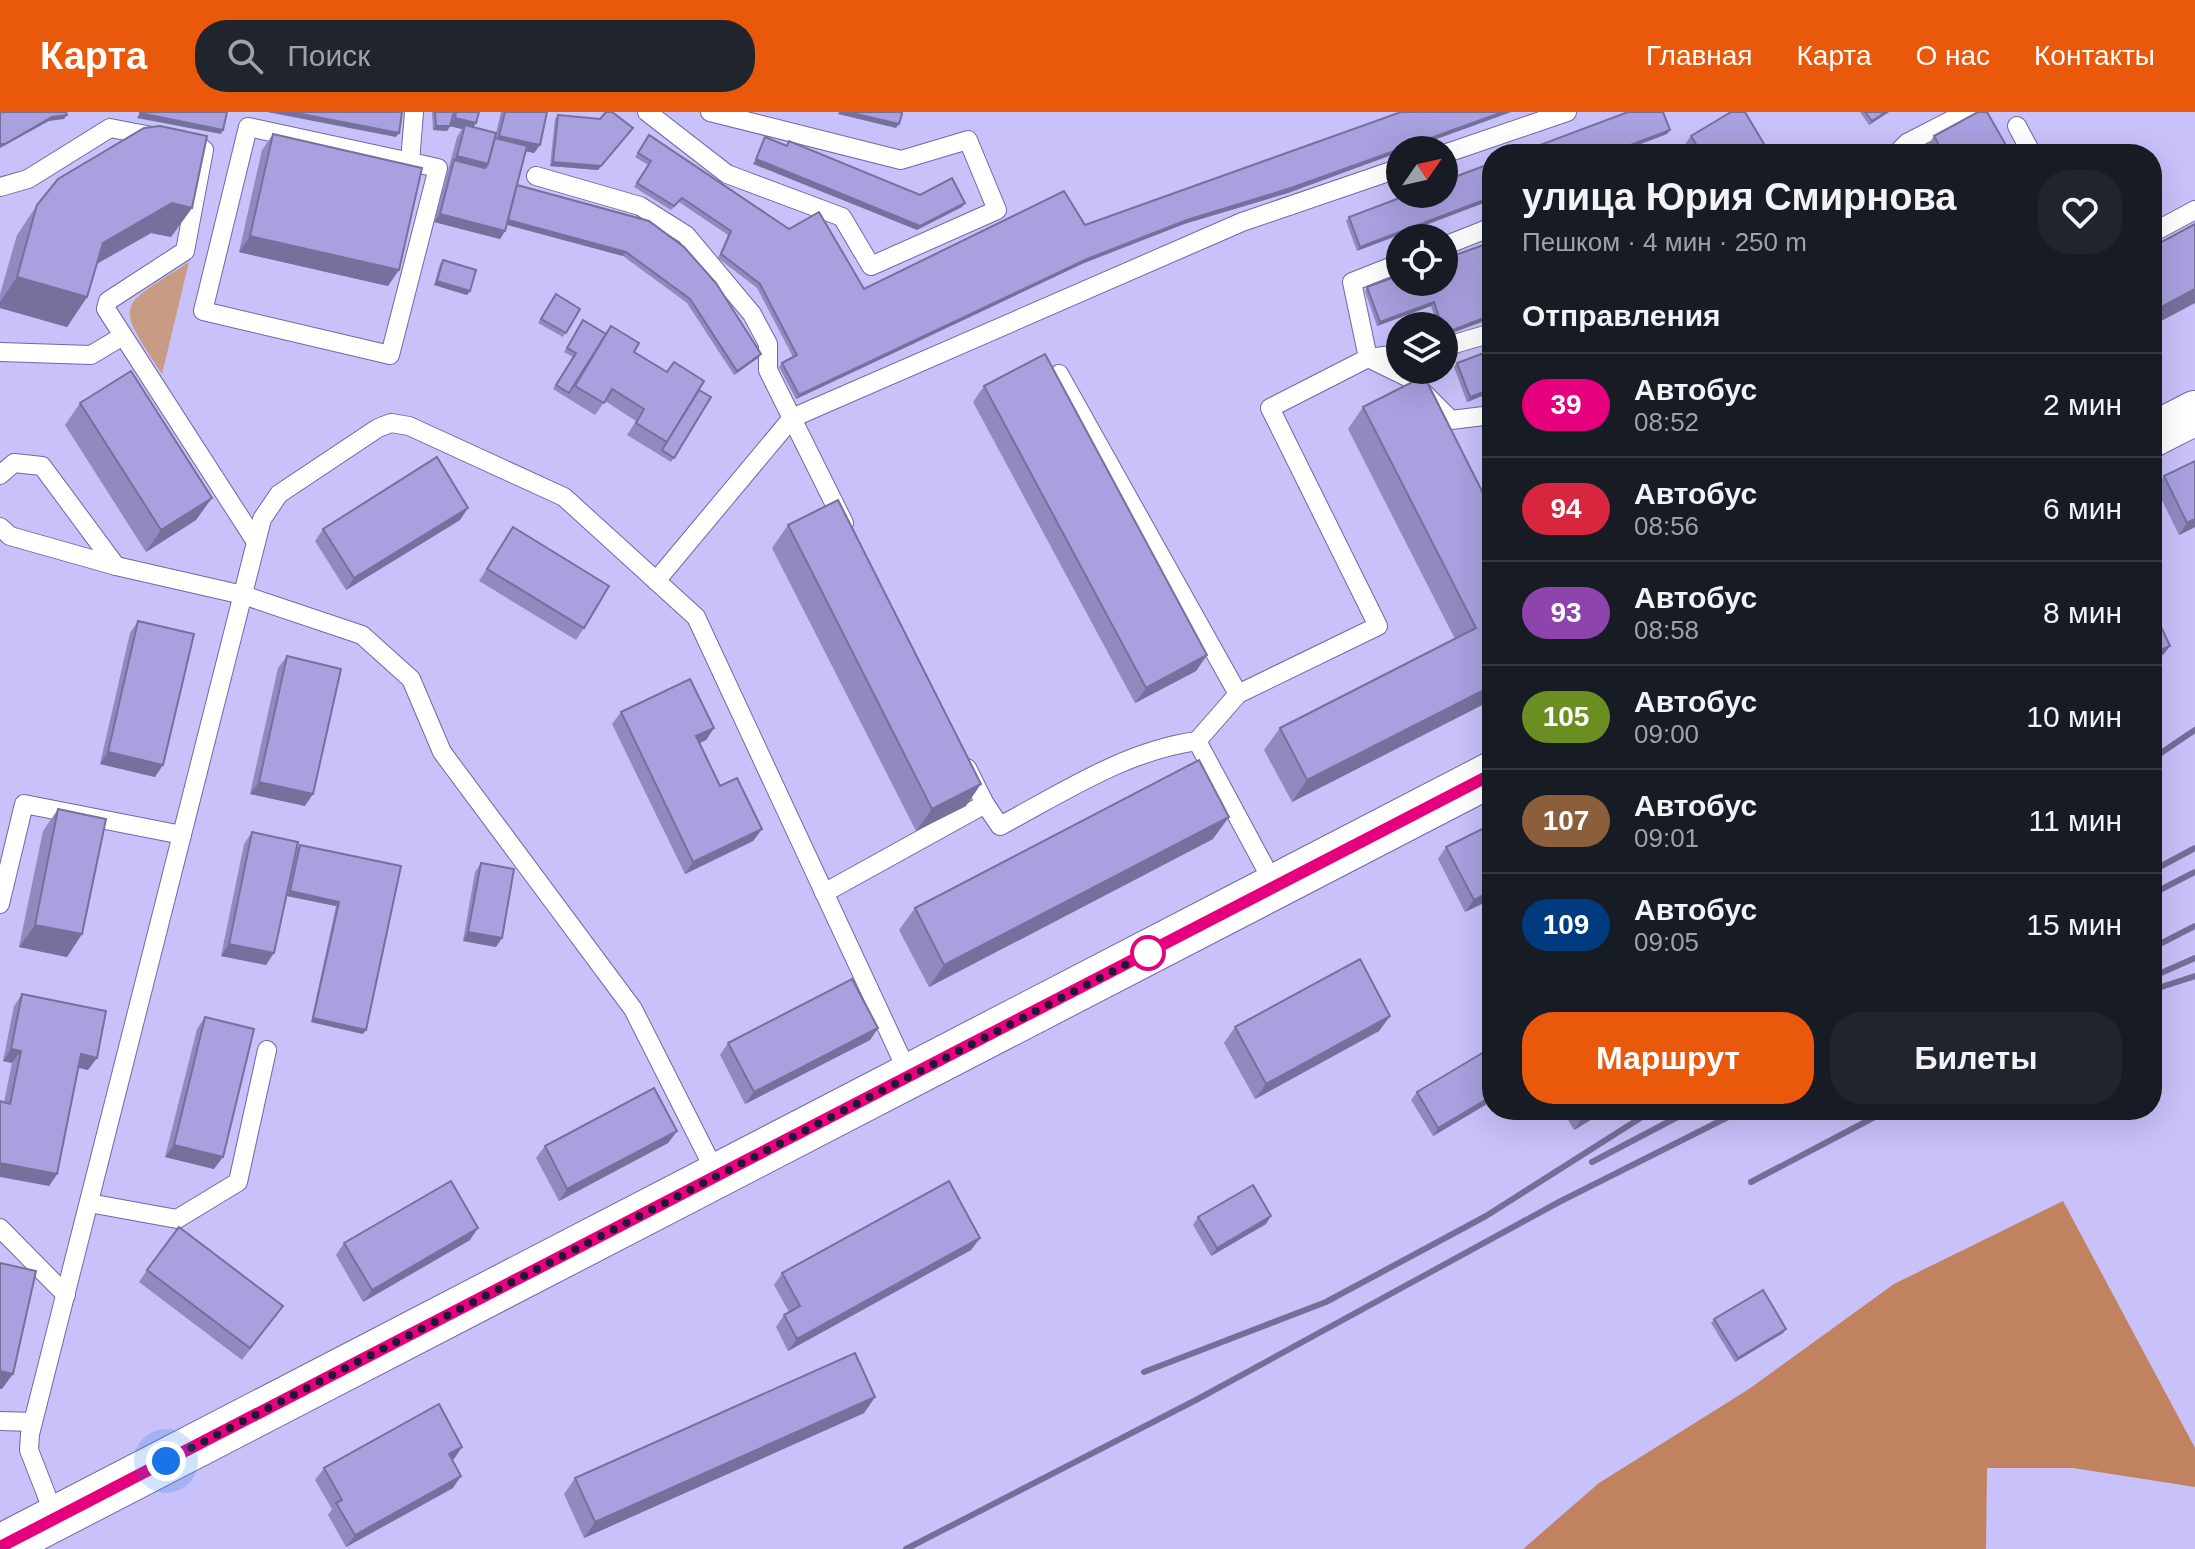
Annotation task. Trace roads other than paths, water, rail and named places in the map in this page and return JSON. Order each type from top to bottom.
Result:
[{"type":"main road","points":[[2162,430],[2195,413]]},
{"type":"main road","points":[[0,1547],[1482,779]]},
{"type":"lane","points":[[410,162],[414,112]]},
{"type":"lane","points":[[647,112],[727,174],[842,217],[871,266],[997,210],[968,140],[901,160],[710,112]]},
{"type":"lane","points":[[1458,149],[1567,112]]},
{"type":"lane","points":[[1906,144],[1967,112]]},
{"type":"lane","points":[[2017,126],[2027,144]]},
{"type":"lane","points":[[248,127],[410,162],[438,168],[390,355],[203,311],[248,127]]},
{"type":"lane","points":[[0,187],[28,179],[110,128],[198,145],[204,150],[185,251],[106,305],[256,542]]},
{"type":"lane","points":[[656,581],[792,418],[1242,222],[1386,173]]},
{"type":"lane","points":[[536,176],[640,206],[686,235],[752,314],[768,344],[768,370],[856,547]]},
{"type":"lane","points":[[2162,228],[2195,210]]},
{"type":"lane","points":[[1458,240],[1482,231]]},
{"type":"lane","points":[[1368,358],[1352,282],[1386,269]]},
{"type":"lane","points":[[0,352],[91,355],[123,336]]},
{"type":"lane","points":[[1458,343],[1482,336]]},
{"type":"lane","points":[[956,747],[1000,826],[1131,756],[1163,746],[1197,741],[1238,694],[1378,626],[1270,408],[1368,358],[1386,356]]},
{"type":"lane","points":[[1368,358],[1386,367]]},
{"type":"lane","points":[[1059,374],[1238,694]]},
{"type":"lane","points":[[1412,384],[1436,432]]},
{"type":"lane","points":[[1415,384],[1451,420],[1482,416]]},
{"type":"lane","points":[[55,1517],[29,1450],[33,1422],[256,542],[268,505],[279,494],[378,428],[391,423],[409,426],[564,497],[696,617],[910,1077]]},
{"type":"lane","points":[[0,475],[14,463],[42,466],[116,566]]},
{"type":"lane","points":[[0,527],[10,536],[116,566],[243,595],[362,635],[411,679],[442,752],[633,1009],[718,1177]]},
{"type":"lane","points":[[1197,741],[1275,886]]},
{"type":"lane","points":[[0,904],[24,804],[182,835]]},
{"type":"lane","points":[[824,893],[985,804]]},
{"type":"lane","points":[[89,1203],[177,1219],[238,1182],[267,1050]]},
{"type":"lane","points":[[0,1228],[66,1295]]},
{"type":"lane","points":[[0,1421],[33,1422]]},
{"type":"railway","points":[[2162,752],[2195,730]]},
{"type":"railway","points":[[2162,866],[2195,848]]},
{"type":"railway","points":[[2162,889],[2195,872]]},
{"type":"railway","points":[[2162,943],[2195,926]]},
{"type":"railway","points":[[2162,973],[2195,958]]},
{"type":"railway","points":[[2162,987],[2195,976]]},
{"type":"railway","points":[[1144,1372],[1326,1302],[1486,1216],[1637,1120]]},
{"type":"railway","points":[[1592,1162],[1672,1120]]},
{"type":"railway","points":[[906,1549],[1196,1400],[1559,1202],[1722,1120]]},
{"type":"railway","points":[[1751,1182],[1869,1120]]}]
